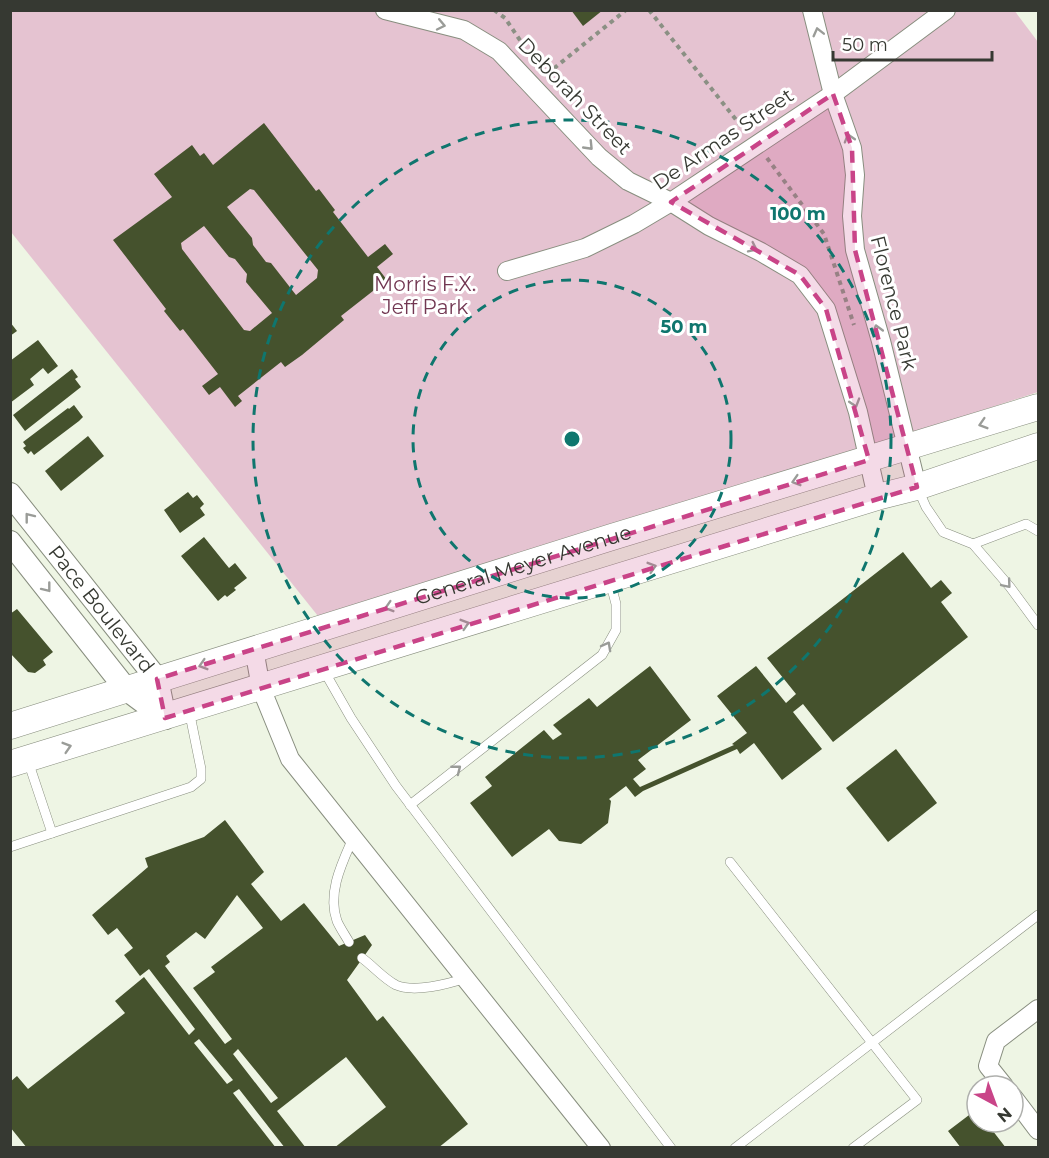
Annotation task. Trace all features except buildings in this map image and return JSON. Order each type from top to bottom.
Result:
[{"type":"main road","name":"General Meyer Avenue","points":[[10,726],[612,537],[1038,407]]},
{"type":"main road","name":"General Meyer Avenue","points":[[19,761],[877,497],[916,487],[1038,446]]},
{"type":"street","name":"Deborah Street","points":[[385,10],[464,30],[499,51],[599,157],[628,181],[671,202],[709,226],[800,275],[826,309],[858,412],[877,497]]},
{"type":"street","name":"Florence Park","points":[[812,10],[833,94],[852,148],[855,175],[852,216],[855,250],[881,341],[916,487]]},
{"type":"street","name":"De Armas Street","points":[[507,271],[585,248],[634,224],[671,202],[833,94],[946,10]]},
{"type":"street","name":"Pace Boulevard","points":[[10,494],[156,679],[177,714]]},
{"type":"street","name":"Pace Boulevard","points":[[10,542],[126,689],[177,714]]},
{"type":"street","points":[[254,649],[261,688],[290,759],[601,1148]]},
{"type":"street","points":[[995,1074],[988,1065],[996,1041],[1038,1009]]},
{"type":"street","points":[[1025,1113],[1038,1130]]},
{"type":"lane","points":[[916,487],[943,532],[973,544],[1010,587],[1038,625]]},
{"type":"lane","points":[[973,544],[1026,524],[1038,531]]},
{"type":"lane","points":[[410,805],[603,655],[616,630],[616,604],[610,579]]},
{"type":"lane","points":[[323,669],[351,718],[410,805],[671,1148]]},
{"type":"lane","points":[[10,847],[190,787],[201,778],[201,769],[177,714]]},
{"type":"lane","points":[[19,761],[52,833]]},
{"type":"lane","points":[[349,942],[337,922],[333,905],[342,863],[353,838]]},
{"type":"lane","points":[[730,862],[917,1100],[853,1148]]},
{"type":"lane","points":[[735,1148],[1038,915]]},
{"type":"lane","points":[[362,958],[396,985],[411,988],[446,984],[466,978]]},
{"type":"path","points":[[494,10],[505,18],[524,47]]},
{"type":"path","points":[[543,76],[626,10]]},
{"type":"path","points":[[649,10],[824,234],[857,334]]},
{"type":"highlighted area","points":[[833,94],[852,148],[855,250],[917,487],[165,718],[157,679],[869,460],[826,309],[800,275],[671,202]]},
{"type":"green space","name":"Morris F.X. Jeff Park","points":[[1014,10],[1038,42],[1038,392],[326,626],[11,232],[11,11]]}]
